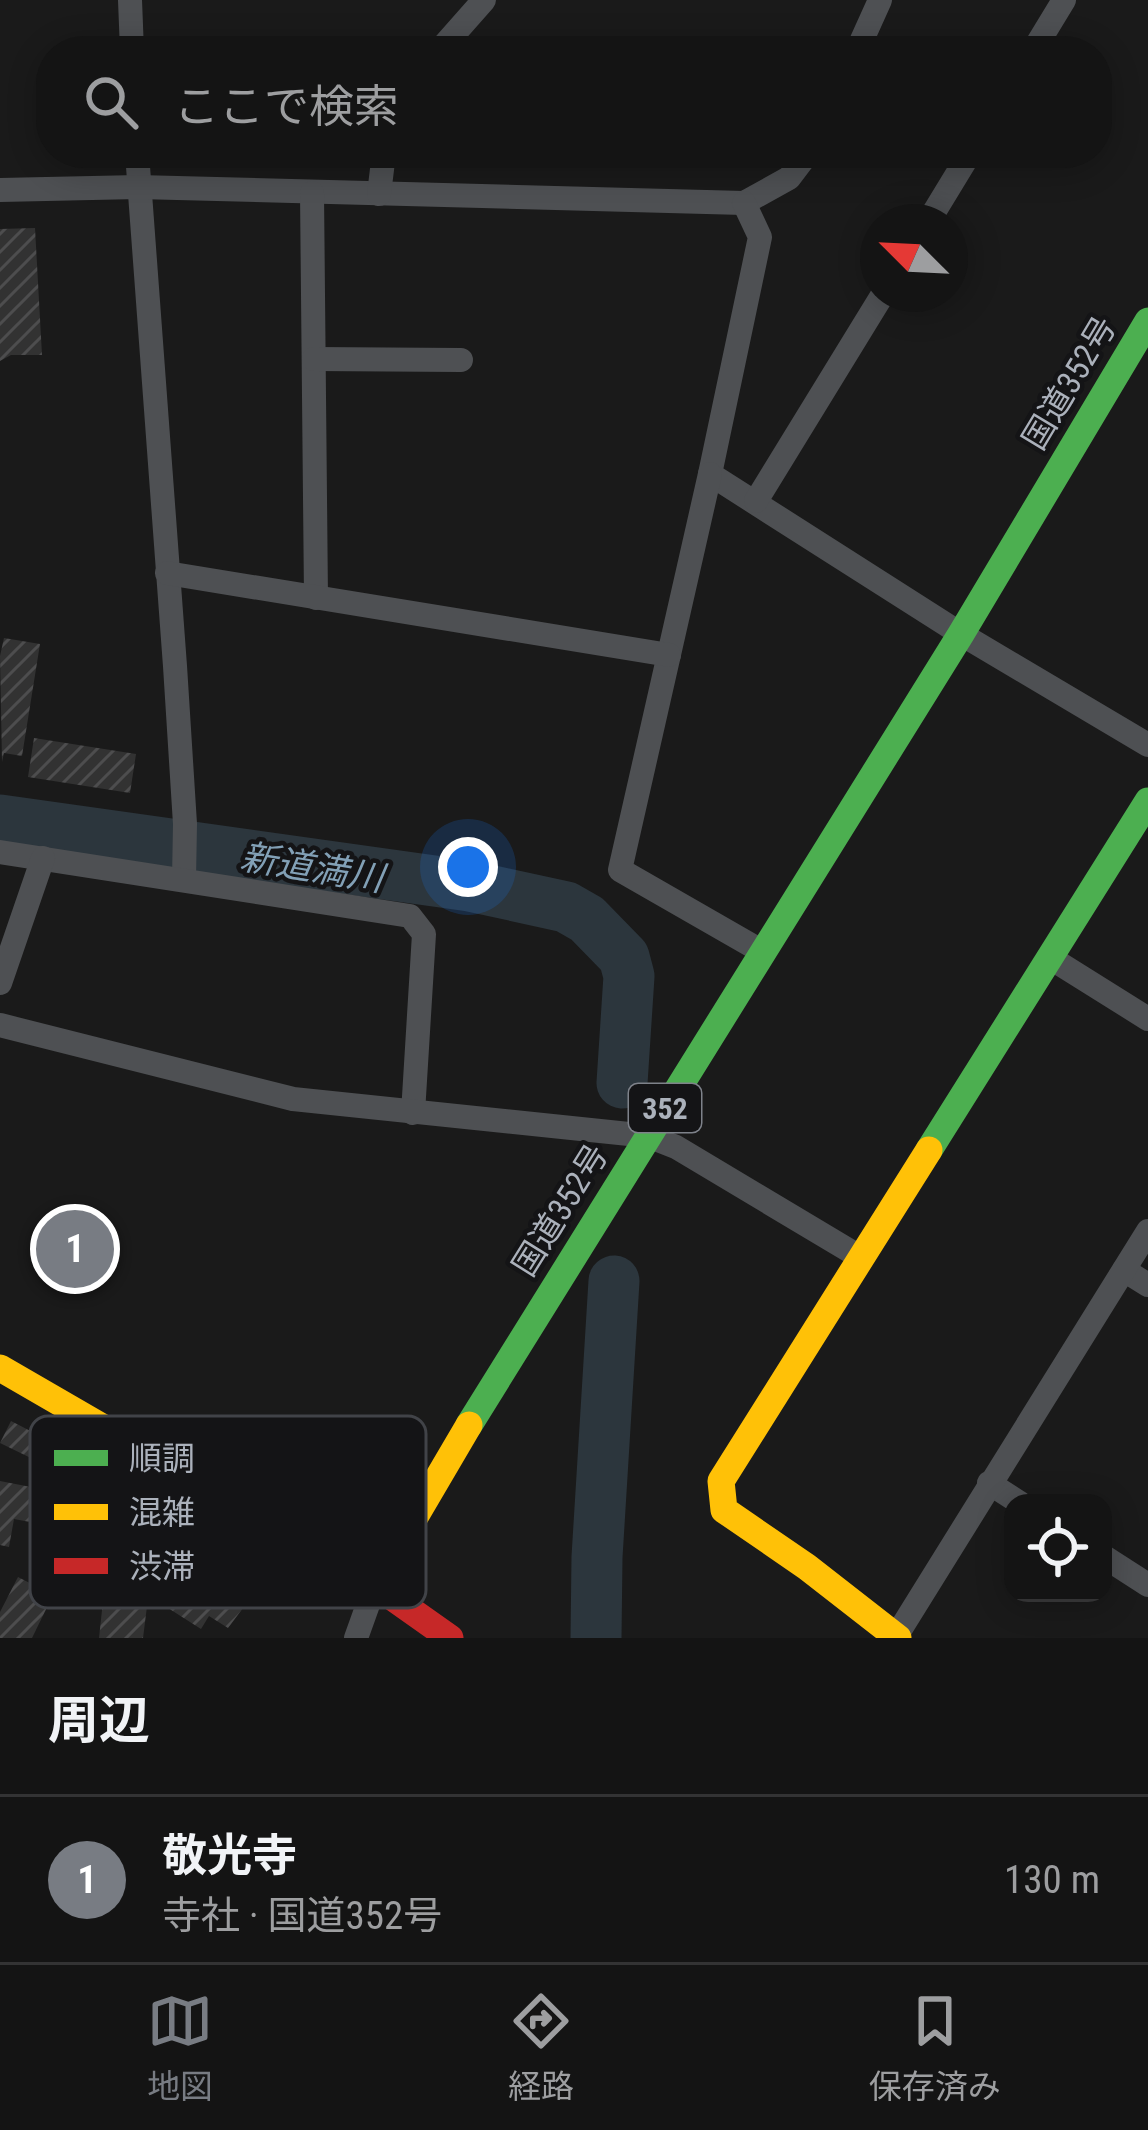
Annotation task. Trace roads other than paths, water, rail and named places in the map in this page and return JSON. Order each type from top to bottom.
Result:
[{"type":"main road","name":"国道352号","points":[[426,1495],[961,634],[1148,321]]},
{"type":"main road","points":[[896,1638],[807,1567],[724,1510],[725,1471],[1148,801]]},
{"type":"main road","points":[[0,1368],[83,1416]]},
{"type":"main road","points":[[408,1608],[450,1638]]},
{"type":"street","points":[[130,0],[131,36]]},
{"type":"street","points":[[452,36],[484,0]]},
{"type":"street","points":[[864,36],[880,0]]},
{"type":"street","points":[[1042,36],[1064,0]]},
{"type":"street","points":[[137,168],[185,824],[184,873]]},
{"type":"street","points":[[379,194],[382,168]]},
{"type":"street","points":[[0,190],[138,188],[745,203],[788,178],[796,168]]},
{"type":"street","points":[[939,204],[961,168]]},
{"type":"street","points":[[312,193],[316,598]]},
{"type":"street","points":[[745,203],[760,237],[620,870],[763,952]]},
{"type":"street","points":[[756,501],[873,312]]},
{"type":"street","points":[[314,359],[461,360]]},
{"type":"street","points":[[710,475],[961,634],[1148,745]]},
{"type":"street","points":[[167,573],[669,655]]},
{"type":"street","points":[[0,851],[184,873],[410,916],[424,934],[413,1113]]},
{"type":"street","points":[[0,983],[43,858]]},
{"type":"street","points":[[1049,957],[1148,1019]]},
{"type":"street","points":[[0,1025],[257,1092],[351,1108],[648,1136],[676,1147],[860,1257]]},
{"type":"street","points":[[896,1638],[1148,1231]]},
{"type":"street","points":[[1124,1270],[1148,1285]]},
{"type":"street","points":[[988,1483],[1006,1494]]},
{"type":"street","points":[[1112,1562],[1148,1586]]},
{"type":"street","points":[[356,1638],[367,1608]]},
{"type":"waterway","name":"新道満川","points":[[0,820],[470,886],[566,907],[587,919],[624,957],[629,976],[622,1083]]},
{"type":"waterway","name":"新道満川","points":[[596,1638],[614,1281]]},
{"type":"place","name":"敬光寺","points":[[75,1249]]}]
